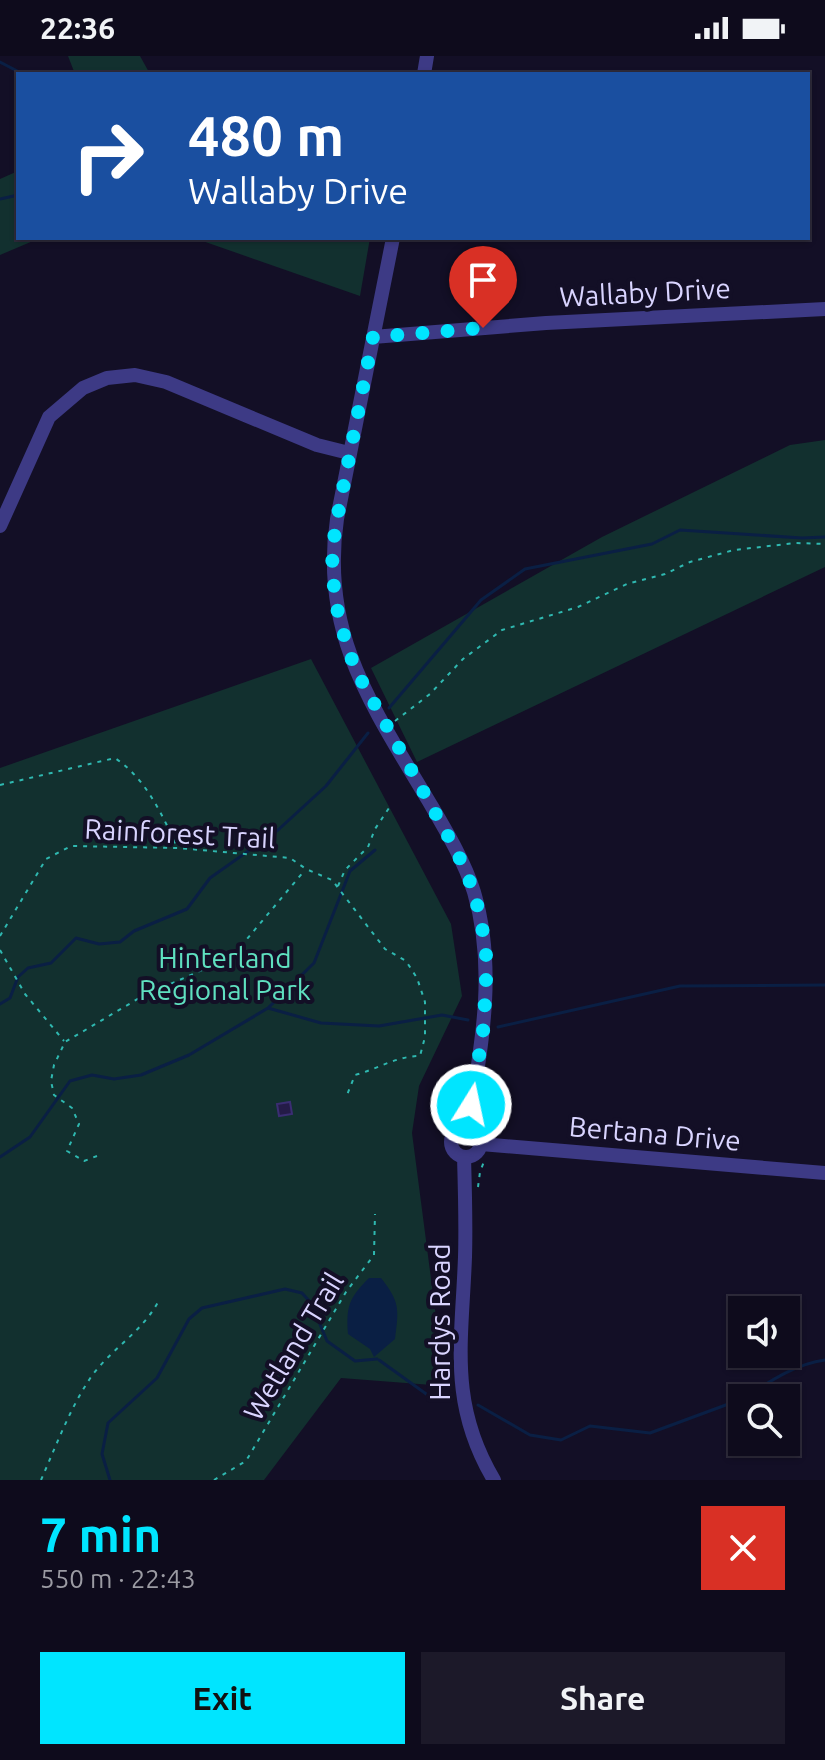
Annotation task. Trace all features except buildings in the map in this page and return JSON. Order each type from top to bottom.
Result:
[{"type":"street","points":[[393,240],[349,453],[332,551],[333,580],[342,631],[361,684],[457,852],[473,889],[481,920],[486,953],[483,1032],[468,1127]]},
{"type":"street","name":"Wallaby Drive","points":[[373,337],[546,323],[825,309]]},
{"type":"street","points":[[0,526],[49,417],[83,388],[107,378],[135,375],[166,382],[317,445],[349,453]]},
{"type":"street","points":[[468,1127],[480,1134],[488,1144],[476,1154],[464,1157],[455,1152],[451,1141],[456,1130],[468,1127]]},
{"type":"street","name":"Bertana Drive","points":[[488,1144],[825,1173]]},
{"type":"street","name":"Hardys Road","points":[[464,1157],[465,1256],[459,1345],[461,1383],[468,1426],[494,1480]]},
{"type":"path","points":[[388,713],[394,723],[416,707],[463,659],[502,630],[578,607],[627,584],[734,550],[796,543],[825,544]]},
{"type":"path","points":[[0,785],[115,758],[146,787],[178,848]]},
{"type":"path","points":[[347,1095],[355,1075],[373,1071],[403,1056],[420,1056],[425,1037],[425,1002],[417,978],[406,961],[385,949],[337,887],[345,870],[368,847],[389,808]]},
{"type":"path","name":"Rainforest Trail","points":[[0,936],[46,859],[71,846],[178,848],[290,858],[332,880],[337,887]]},
{"type":"path","points":[[97,1156],[84,1161],[67,1151],[79,1124],[72,1108],[54,1095],[51,1081],[54,1065],[65,1042],[141,997],[227,959],[306,869]]},
{"type":"path","points":[[0,950],[25,994],[65,1042]]},
{"type":"path","points":[[478,1189],[488,1144],[484,1112]]},
{"type":"path","name":"Wetland Trail","points":[[214,1480],[246,1461],[346,1292],[374,1255],[375,1214]]},
{"type":"path","points":[[41,1480],[90,1379],[115,1348],[150,1318],[158,1302]]},
{"type":"green space","points":[[68,56],[140,56],[149,72],[74,72]]},
{"type":"green space","points":[[16,172],[16,240],[35,240],[0,255],[0,179]]},
{"type":"green space","points":[[200,240],[370,240],[360,296]]},
{"type":"green space","points":[[825,440],[825,567],[417,762],[371,668],[602,537],[790,445]]},
{"type":"green space","name":"Hinterland Regional Park","points":[[311,659],[451,924],[462,996],[419,1086],[412,1133],[445,1386],[341,1378],[264,1480],[0,1480],[0,768]]},
{"type":"water","points":[[369,1278],[381,1278],[392,1293],[397,1313],[395,1339],[374,1357],[370,1349],[348,1334],[350,1303]]},
{"type":"waterway","points":[[0,62],[19,72]]},
{"type":"waterway","points":[[0,199],[16,195]]},
{"type":"waterway","points":[[389,708],[481,600],[525,569],[652,544],[680,530],[825,537]]},
{"type":"waterway","points":[[0,1004],[10,998],[18,977],[28,968],[51,963],[76,938],[99,944],[120,942],[134,931],[187,909],[210,878],[278,830],[326,786],[368,733]]},
{"type":"waterway","points":[[0,1157],[30,1137],[70,1081],[92,1075],[114,1079],[141,1075],[189,1055],[268,1008],[314,963],[350,871],[375,850]]},
{"type":"waterway","points":[[498,1027],[680,986],[825,985]]},
{"type":"waterway","points":[[268,1008],[321,1023],[379,1026],[442,1015],[468,1020]]},
{"type":"waterway","points":[[110,1480],[102,1454],[108,1423],[157,1378],[189,1319],[202,1308],[285,1289],[302,1293],[311,1303],[327,1341],[355,1361],[377,1359]]},
{"type":"waterway","points":[[379,1360],[429,1396],[443,1400]]},
{"type":"waterway","points":[[767,1384],[793,1370],[825,1360]]},
{"type":"waterway","points":[[478,1405],[530,1435],[561,1440],[590,1426],[650,1433],[728,1404]]},
{"type":"route","points":[[471,1105],[483,1032],[486,986],[486,953],[481,920],[473,889],[457,852],[361,684],[348,654],[339,620],[332,551],[373,337],[483,328]]}]
